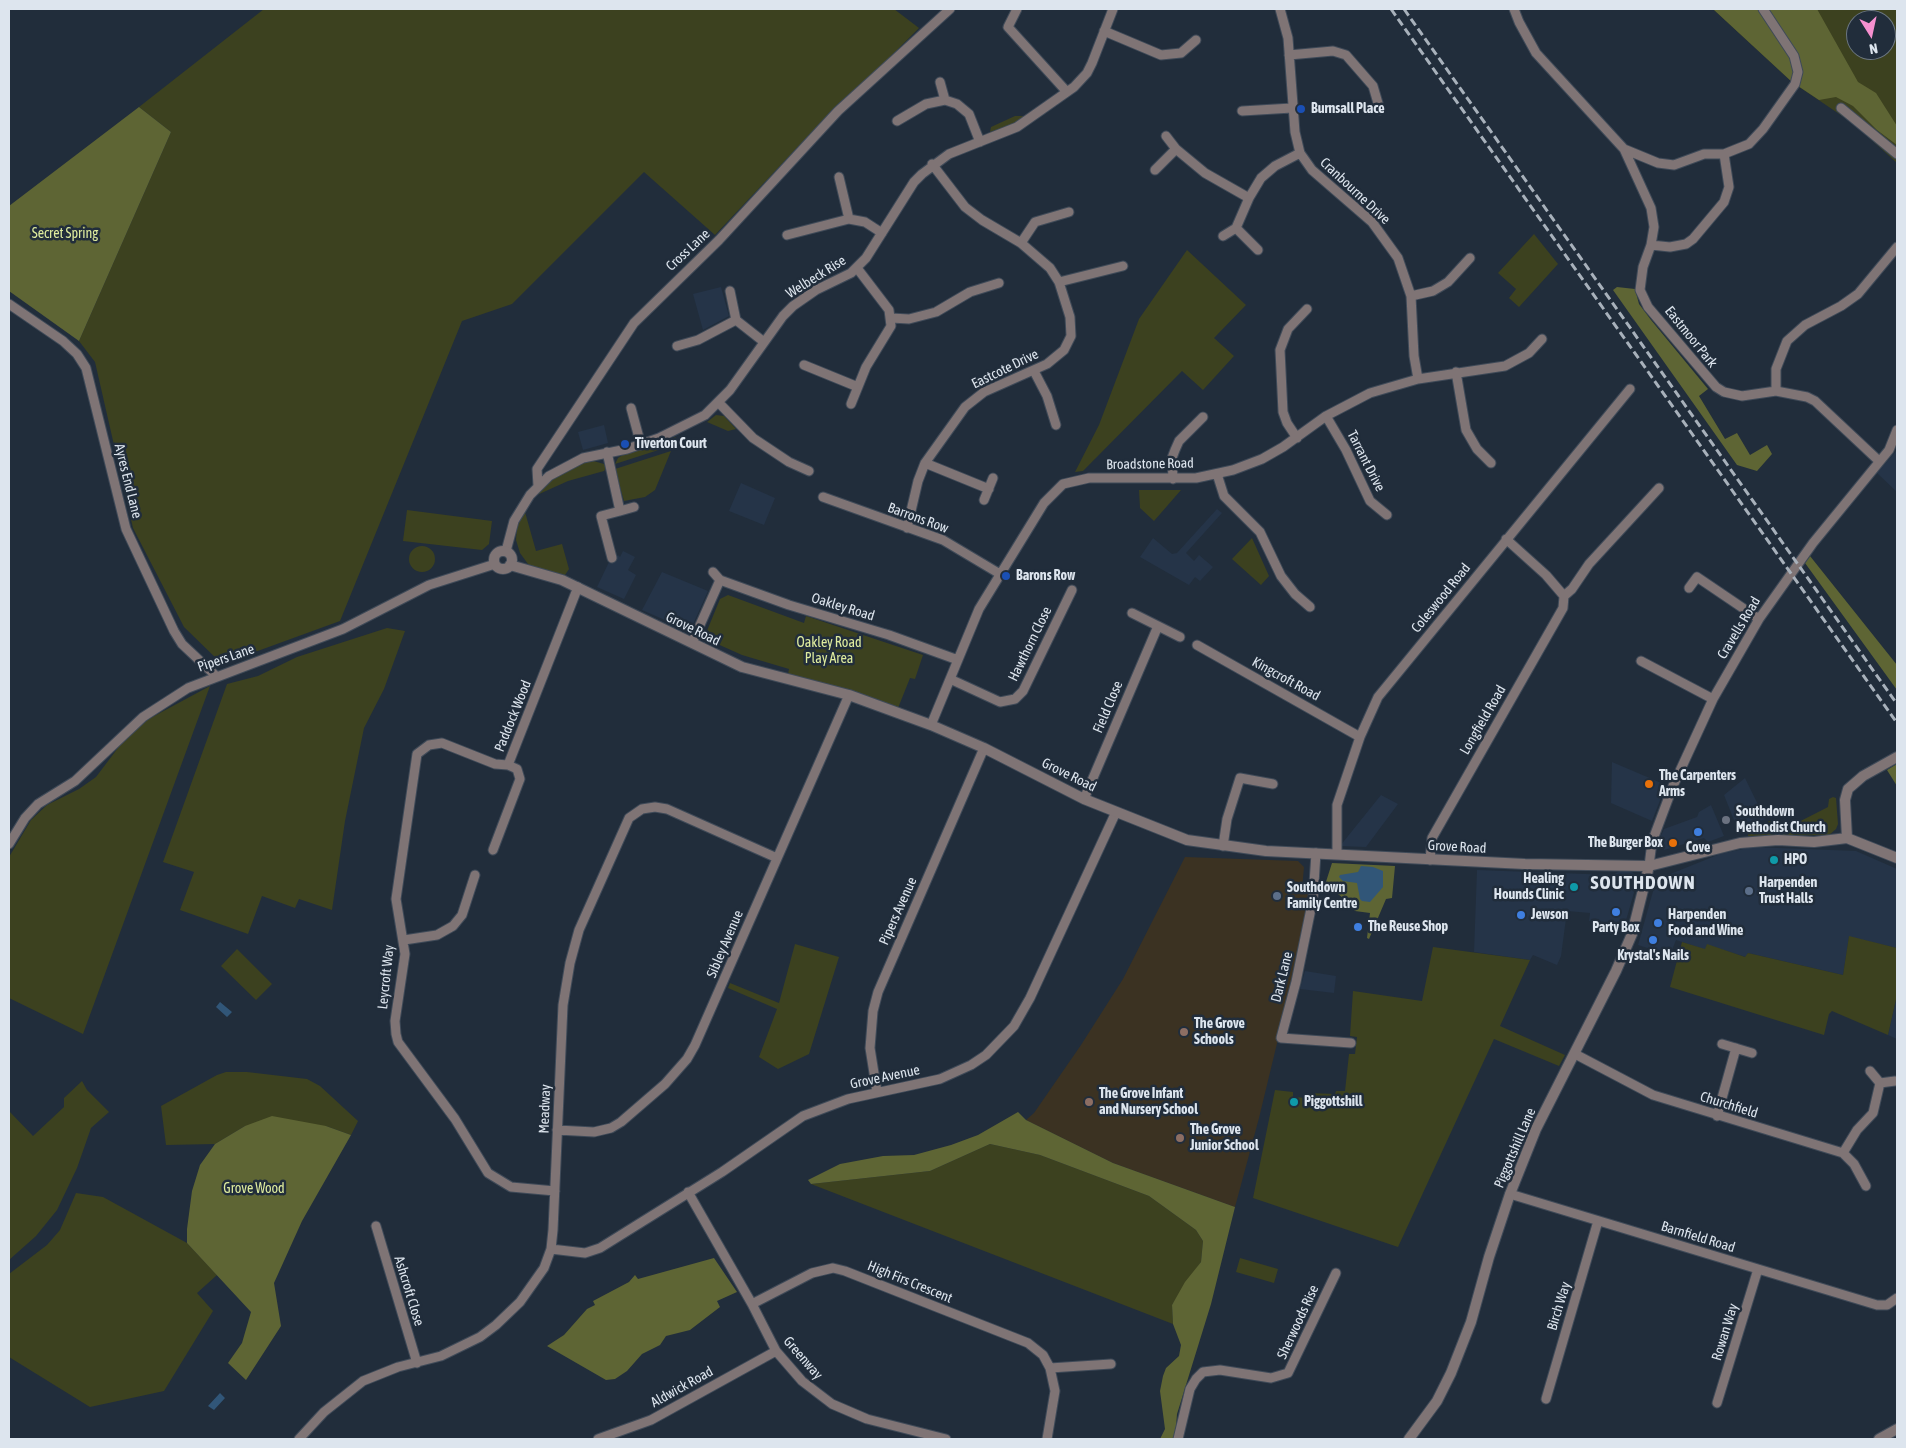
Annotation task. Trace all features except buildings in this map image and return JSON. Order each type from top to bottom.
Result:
[{"type":"street","name":"Cross Lane","points":[[506,552],[514,521],[538,486],[537,469],[634,323],[719,240],[838,111],[950,9]]},
{"type":"street","points":[[1017,9],[1008,27],[1067,92]]},
{"type":"street","name":"Welbeck Rise","points":[[538,486],[548,476],[573,462],[641,445],[692,423],[719,403],[783,316],[803,298],[857,268],[866,258],[914,182],[932,164],[949,154],[1017,127],[1067,92],[1087,73],[1113,9]]},
{"type":"street","name":"Cranbourne Drive","points":[[1280,9],[1285,24],[1292,108],[1300,153],[1312,170],[1382,234],[1404,269],[1411,296],[1414,356],[1418,379]]},
{"type":"street","name":"Eastmoor Park","points":[[1514,9],[1536,52],[1624,149],[1651,208],[1654,228],[1651,245],[1643,267],[1640,290],[1648,307],[1708,380],[1724,392],[1742,396],[1776,391],[1798,394],[1815,401],[1879,461]]},
{"type":"street","name":"Eastmoor Park","points":[[1624,149],[1666,165],[1674,165],[1704,154],[1724,154],[1748,144],[1756,138],[1795,84],[1798,72],[1794,56],[1763,9]]},
{"type":"street","points":[[1104,31],[1161,56],[1180,53],[1196,40]]},
{"type":"street","points":[[1289,55],[1333,51],[1346,55],[1372,86],[1380,110]]},
{"type":"street","points":[[940,82],[945,100]]},
{"type":"street","points":[[897,121],[926,104],[945,100],[957,104],[969,114],[980,142]]},
{"type":"street","points":[[1242,111],[1292,108]]},
{"type":"street","points":[[1841,108],[1897,154]]},
{"type":"street","points":[[1166,136],[1176,148],[1218,182],[1249,198]]},
{"type":"street","points":[[1155,170],[1176,148]]},
{"type":"street","points":[[1223,236],[1236,228],[1249,198],[1268,171],[1300,153]]},
{"type":"street","points":[[1651,245],[1670,247],[1686,244],[1693,239],[1724,202],[1729,187],[1724,154]]},
{"type":"street","name":"Eastcote Drive","points":[[907,528],[918,481],[925,463],[960,414],[974,399],[999,385],[1047,364],[1064,350],[1071,336],[1070,317],[1059,282],[1038,255],[965,208],[932,164]]},
{"type":"street","points":[[839,177],[849,219]]},
{"type":"street","points":[[1021,243],[1035,222],[1069,212]]},
{"type":"street","points":[[787,236],[849,219],[865,222],[882,233]]},
{"type":"street","points":[[1236,228],[1258,250]]},
{"type":"street","points":[[1776,391],[1776,369],[1787,341],[1805,325],[1841,306],[1858,294],[1897,247]]},
{"type":"street","points":[[1411,296],[1433,291],[1448,282],[1470,258]]},
{"type":"street","points":[[1059,282],[1123,266]]},
{"type":"street","points":[[851,404],[866,367],[891,326],[889,310],[857,268]]},
{"type":"street","points":[[891,318],[909,319],[936,312],[970,292],[999,284]]},
{"type":"street","points":[[730,292],[736,320],[764,342]]},
{"type":"street","name":"Ayres End Lane","points":[[9,304],[62,340],[77,354],[86,368],[126,529],[174,631],[182,644],[216,676]]},
{"type":"street","points":[[1296,438],[1283,412],[1280,350],[1288,329],[1307,309]]},
{"type":"street","points":[[677,346],[698,340],[736,320]]},
{"type":"street","name":"Broadstone Road","points":[[931,725],[979,608],[1044,503],[1063,484],[1089,478],[1173,479],[1217,474],[1262,459],[1296,438],[1326,416],[1370,393],[1418,379],[1513,363],[1529,353],[1542,339]]},
{"type":"street","points":[[804,365],[858,387]]},
{"type":"street","points":[[1034,371],[1047,396],[1056,425]]},
{"type":"street","points":[[1456,372],[1466,430],[1477,449],[1491,463]]},
{"type":"street","name":"Coleswood Road","points":[[1337,854],[1337,805],[1360,737],[1378,696],[1630,388]]},
{"type":"street","points":[[719,403],[753,438],[789,462],[809,471]]},
{"type":"street","points":[[631,408],[641,445]]},
{"type":"street","name":"Tarrant Drive","points":[[1326,416],[1346,450],[1370,501],[1387,515]]},
{"type":"street","points":[[1173,479],[1172,458],[1175,450],[1180,441],[1203,417]]},
{"type":"street","name":"Cravells Road","points":[[1649,866],[1652,842],[1673,786],[1714,699],[1759,619],[1813,543],[1892,444],[1897,430]]},
{"type":"street","points":[[607,452],[620,510]]},
{"type":"street","points":[[925,463],[988,489]]},
{"type":"street","points":[[1217,474],[1224,496],[1260,532],[1281,576],[1295,594],[1310,607]]},
{"type":"street","points":[[984,500],[993,478]]},
{"type":"street","name":"Longfield Road","points":[[1430,860],[1432,838],[1563,608],[1564,596],[1572,589],[1589,564],[1659,488]]},
{"type":"street","name":"Barrons Row","points":[[823,497],[942,540],[1000,574]]},
{"type":"street","points":[[612,558],[601,516],[634,507]]},
{"type":"street","points":[[1506,539],[1546,575],[1564,596]]},
{"type":"street","points":[[495,564],[496,554],[501,551],[506,552],[511,557],[510,565]]},
{"type":"street","name":"Pipers Lane","points":[[9,844],[24,818],[38,804],[75,781],[143,717],[188,688],[343,629],[429,585],[495,564]]},
{"type":"street","name":"Grove Road","points":[[495,564],[503,569],[510,565],[578,587],[742,667],[849,696],[931,725],[984,748],[1084,799],[1187,840],[1223,846],[1430,860],[1649,866],[1740,843],[1778,840],[1814,842],[1847,838]]},
{"type":"street","name":"Oakley Road","points":[[713,572],[720,580],[788,605],[889,635],[958,660]]},
{"type":"street","points":[[1689,588],[1697,577],[1759,619]]},
{"type":"street","points":[[692,644],[720,580]]},
{"type":"street","name":"Paddock Wood","points":[[493,850],[520,779],[517,770],[508,765],[578,587]]},
{"type":"street","name":"Hawthorn Close","points":[[950,679],[1000,702],[1015,699],[1023,690],[1072,590]]},
{"type":"street","points":[[1132,613],[1180,637]]},
{"type":"street","name":"Field Close","points":[[1084,799],[1158,626]]},
{"type":"street","name":"Kingcroft Road","points":[[1198,646],[1360,737]]},
{"type":"street","points":[[1641,661],[1714,699]]},
{"type":"street","name":"Sibley Avenue","points":[[558,1130],[594,1132],[611,1128],[621,1122],[678,1070],[696,1045],[849,696]]},
{"type":"street","name":"Leycroft Way","points":[[508,765],[495,764],[442,743],[429,744],[417,754],[396,898],[405,954],[396,1021],[398,1042],[456,1119],[488,1173],[511,1187],[555,1191]]},
{"type":"street","name":"Pipers Avenue","points":[[877,1092],[870,1048],[873,1011],[878,992],[984,748]]},
{"type":"street","points":[[1897,757],[1863,776],[1848,789],[1845,800],[1847,838],[1897,858]]},
{"type":"street","points":[[1223,846],[1227,819],[1240,778],[1273,784]]},
{"type":"street","name":"Meadway","points":[[299,1439],[324,1412],[363,1381],[442,1356],[464,1346],[496,1326],[520,1302],[544,1268],[551,1249],[555,1191],[562,1005],[579,930],[629,818],[642,809],[655,807],[667,809],[777,858]]},
{"type":"street","name":"Grove Avenue","points":[[551,1249],[578,1253],[593,1251],[688,1192],[803,1116],[848,1098],[920,1084],[957,1072],[986,1055],[1014,1026],[1030,998],[1116,812]]},
{"type":"street","name":"Dark Lane","points":[[1316,853],[1313,899],[1296,982],[1281,1038],[1351,1043]]},
{"type":"street","name":"Piggottshill Lane","points":[[1408,1439],[1437,1401],[1451,1373],[1471,1322],[1489,1257],[1510,1194],[1536,1129],[1616,971],[1632,934],[1649,866]]},
{"type":"street","points":[[404,940],[437,935],[454,926],[462,915],[475,875]]},
{"type":"street","points":[[1722,1044],[1752,1053]]},
{"type":"street","points":[[1717,1116],[1736,1048]]},
{"type":"street","name":"Churchfield","points":[[1575,1054],[1653,1095],[1843,1153]]},
{"type":"street","points":[[1870,1071],[1880,1083]]},
{"type":"street","points":[[1880,1083],[1895,1081]]},
{"type":"street","points":[[1866,1186],[1854,1164],[1843,1153],[1857,1130],[1873,1112],[1880,1083]]},
{"type":"street","name":"Greenway","points":[[688,1192],[776,1350],[802,1381],[832,1404],[867,1419],[946,1439]]},
{"type":"street","name":"Barnfield Road","points":[[1510,1194],[1878,1305],[1887,1306],[1897,1298]]},
{"type":"street","name":"Birch Way","points":[[1546,1399],[1598,1221]]},
{"type":"street","name":"Ashcroft Close","points":[[376,1226],[417,1363]]},
{"type":"street","name":"High Firs Crescent","points":[[752,1304],[812,1273],[833,1268],[845,1271],[1028,1343],[1043,1355],[1050,1368],[1055,1391],[1047,1439]]},
{"type":"street","name":"Rowan Way","points":[[1717,1403],[1758,1269]]},
{"type":"street","name":"Sherwoods Rise","points":[[1178,1439],[1190,1389],[1203,1372],[1220,1370],[1271,1378],[1288,1373],[1336,1273]]},
{"type":"street","name":"Aldwick Road","points":[[598,1439],[659,1416],[776,1350]]},
{"type":"street","points":[[1050,1368],[1111,1364]]},
{"type":"street","points":[[1879,1439],[1897,1429]]},
{"type":"shaded area","points":[[721,287],[729,316],[703,330],[693,294]]},
{"type":"shaded area","points":[[604,425],[608,443],[583,450],[578,432]]},
{"type":"shaded area","points":[[1897,450],[1897,492],[1877,473]]},
{"type":"shaded area","points":[[741,483],[775,498],[764,525],[729,511]]},
{"type":"shaded area","points":[[1217,509],[1222,513],[1186,553],[1194,561],[1199,555],[1213,567],[1200,581],[1195,577],[1189,585],[1140,557],[1153,538],[1172,554],[1177,553]]},
{"type":"shaded area","points":[[623,551],[635,557],[628,570],[636,575],[624,599],[597,587],[609,562],[618,555],[620,557]]},
{"type":"shaded area","points":[[662,572],[708,591],[690,631],[642,610]]},
{"type":"shaded area","points":[[1612,762],[1666,785],[1652,821],[1611,803]]},
{"type":"shaded area","points":[[1745,778],[1765,819],[1738,830],[1724,795]]},
{"type":"shaded area","points":[[1381,795],[1398,804],[1366,847],[1340,846]]},
{"type":"shaded area","points":[[1711,805],[1724,836],[1708,842],[1704,838],[1664,850],[1660,838],[1664,829],[1697,817],[1699,812]]},
{"type":"shaded area","points":[[1752,847],[1856,851],[1897,869],[1897,948],[1849,937],[1843,975],[1748,953],[1746,957],[1707,945],[1706,950],[1676,940],[1670,955],[1638,945],[1655,884],[1663,877],[1720,854]]},
{"type":"shaded area","name":"The Grove Schools","points":[[1185,857],[1298,861],[1304,867],[1302,889],[1310,890],[1301,944],[1259,1118],[1235,1207],[1113,1163],[1026,1120],[1034,1113],[1081,1045],[1123,979]]},
{"type":"shaded area","points":[[1361,866],[1373,867],[1383,871],[1383,887],[1370,902],[1360,899],[1357,883],[1343,881],[1339,877],[1340,875],[1358,872]]},
{"type":"shaded area","name":"Jewson","points":[[1477,870],[1612,875],[1622,870],[1632,872],[1637,876],[1637,882],[1623,931],[1605,923],[1589,921],[1590,913],[1567,911],[1561,956],[1557,965],[1533,955],[1530,960],[1474,952]]},
{"type":"shaded area","points":[[1305,971],[1336,976],[1334,993],[1300,989]]},
{"type":"shaded area","points":[[1897,995],[1897,1039],[1888,1035]]},
{"type":"shaded area","points":[[220,1002],[232,1012],[227,1017],[216,1007]]},
{"type":"shaded area","points":[[220,1393],[225,1398],[214,1410],[208,1406]]},
{"type":"green space","points":[[264,9],[894,9],[919,28],[880,67],[838,104],[715,235],[644,172],[512,304],[462,321],[340,621],[222,664],[184,627],[133,528],[95,362],[79,341],[171,132],[139,107]]},
{"type":"green space","points":[[1713,9],[1897,9],[1897,163],[1854,124],[1792,82]]},
{"type":"green space","points":[[1713,9],[1817,9],[1858,82],[1876,93],[1897,126],[1897,145],[1877,130],[1853,106],[1836,97],[1819,100],[1792,82]]},
{"type":"green space","name":"Secret Spring","points":[[139,107],[171,132],[79,341],[9,291],[9,206]]},
{"type":"green space","points":[[1015,116],[1026,116],[1011,126],[990,132],[991,127]]},
{"type":"green space","points":[[1534,234],[1558,264],[1519,307],[1509,298],[1516,289],[1498,273]]},
{"type":"green space","points":[[1187,250],[1246,305],[1214,338],[1234,356],[1203,390],[1182,371],[1083,471],[1075,472],[1099,425],[1139,319]]},
{"type":"green space","points":[[1617,287],[1635,289],[1639,304],[1708,389],[1699,396],[1725,439],[1737,433],[1750,455],[1767,445],[1772,454],[1757,471],[1737,465],[1613,290]]},
{"type":"green space","points":[[716,415],[724,416],[736,429],[728,431],[707,422]]},
{"type":"green space","points":[[676,437],[674,445],[615,464],[618,458],[624,454]]},
{"type":"green space","points":[[671,451],[655,490],[645,497],[624,501],[615,469]]},
{"type":"green space","points":[[590,460],[604,464],[606,468],[604,471],[568,481],[537,495],[557,475]]},
{"type":"green space","points":[[1139,490],[1181,490],[1154,521],[1140,508]]},
{"type":"green space","points":[[407,510],[492,521],[489,544],[482,550],[403,541]]},
{"type":"green space","points":[[525,512],[536,551],[562,544],[569,569],[565,575],[537,569],[528,564],[520,553],[516,540],[517,526]]},
{"type":"green space","points":[[1252,538],[1269,576],[1261,585],[1232,559]]},
{"type":"green space","points":[[422,546],[431,550],[435,559],[431,568],[422,572],[413,568],[409,559],[413,550]]},
{"type":"green space","points":[[1810,556],[1897,665],[1897,690],[1805,563]]},
{"type":"green space","name":"Oakley Road Play Area","points":[[728,595],[804,623],[806,616],[923,655],[915,679],[910,678],[898,708],[788,674],[789,669],[742,655],[704,638],[720,599]]},
{"type":"green space","points":[[387,628],[405,631],[384,689],[364,728],[345,821],[332,910],[299,899],[295,908],[262,896],[248,934],[180,910],[194,872],[163,862],[227,684],[258,676],[297,657]]},
{"type":"green space","points":[[210,686],[83,1034],[9,998],[9,857],[31,820],[47,805],[79,789],[96,777],[127,736],[145,721]]},
{"type":"green space","points":[[1897,764],[1897,786],[1887,770]]},
{"type":"green space","points":[[1836,798],[1838,824],[1836,829],[1829,835],[1748,836],[1749,829],[1770,821],[1776,829],[1783,830],[1828,807],[1829,799]]},
{"type":"green space","points":[[1332,863],[1395,866],[1392,898],[1386,899],[1369,939],[1367,938],[1370,913],[1355,911],[1333,890],[1324,888]]},
{"type":"green space","points":[[1849,936],[1897,948],[1897,995],[1888,1035],[1832,1011],[1829,1014],[1824,1035],[1670,987],[1682,942],[1705,949],[1707,944],[1745,957],[1748,953],[1843,975]]},
{"type":"green space","points":[[795,944],[839,957],[809,1054],[778,1069],[759,1057],[777,1009],[728,988],[730,983],[779,1003]]},
{"type":"green space","points":[[1433,947],[1530,960],[1500,1026],[1565,1055],[1559,1066],[1494,1039],[1398,1247],[1253,1198],[1275,1090],[1293,1092],[1293,1097],[1307,1098],[1308,1093],[1335,1094],[1336,1091],[1345,1091],[1349,1054],[1355,1054],[1357,1037],[1350,1036],[1353,991],[1422,1001]]},
{"type":"green space","points":[[237,949],[272,984],[256,1000],[221,966]]},
{"type":"green space","points":[[226,1072],[247,1072],[307,1079],[320,1086],[358,1121],[351,1135],[326,1126],[245,1126],[215,1144],[166,1145],[161,1106],[217,1075]]},
{"type":"green space","points":[[82,1081],[87,1090],[109,1112],[91,1128],[77,1168],[57,1210],[36,1236],[9,1260],[9,1111],[33,1136],[64,1107],[64,1098]]},
{"type":"green space","points":[[1018,1112],[1026,1120],[1113,1163],[1235,1207],[1211,1304],[1177,1414],[1175,1439],[1160,1439],[1165,1429],[1160,1391],[1163,1376],[1166,1368],[1179,1356],[1181,1345],[1173,1324],[1172,1305],[1185,1282],[1201,1262],[1203,1241],[1196,1230],[1149,1196],[1040,1155],[990,1144],[930,1171],[811,1184],[808,1180],[840,1164],[883,1156],[914,1155],[951,1145],[978,1135]]},
{"type":"green space","name":"Grove Wood","points":[[272,1116],[326,1126],[351,1135],[302,1221],[274,1283],[281,1326],[246,1380],[228,1363],[242,1343],[251,1312],[187,1243],[187,1229],[192,1191],[200,1165],[215,1144],[245,1126]]},
{"type":"green space","points":[[990,1144],[1040,1155],[1149,1196],[1196,1230],[1203,1241],[1201,1262],[1172,1305],[1173,1324],[811,1184],[930,1171]]},
{"type":"green space","points":[[76,1193],[103,1197],[187,1243],[217,1275],[197,1293],[213,1311],[164,1391],[90,1407],[9,1357],[9,1274],[47,1245],[60,1230]]},
{"type":"green space","points":[[714,1258],[737,1292],[717,1301],[720,1307],[690,1330],[666,1336],[660,1345],[642,1354],[627,1371],[615,1379],[606,1380],[547,1346],[564,1335],[587,1309],[595,1305],[593,1301],[629,1282],[635,1275],[638,1279]]},
{"type":"green space","points":[[1240,1258],[1278,1269],[1274,1283],[1236,1272]]},
{"type":"railway","points":[[1391,9],[1897,723]]},
{"type":"railway","points":[[1404,9],[1897,704]]},
{"type":"place","name":"Burnsall Place","points":[[1301,109]]},
{"type":"place","name":"Tiverton Court","points":[[625,444]]},
{"type":"place","name":"Barons Row","points":[[1006,576]]},
{"type":"place","name":"The Carpenters Arms","points":[[1649,784]]},
{"type":"place","name":"Southdown Methodist Church","points":[[1726,820]]},
{"type":"place","name":"Cove","points":[[1698,832]]},
{"type":"place","name":"The Burger Box","points":[[1673,843]]},
{"type":"place","name":"HPO","points":[[1774,860]]},
{"type":"place","name":"Healing Hounds Clinic","points":[[1574,887]]},
{"type":"place","name":"Harpenden Trust Halls","points":[[1749,891]]},
{"type":"place","name":"Southdown Family Centre","points":[[1277,896]]},
{"type":"place","name":"Party Box","points":[[1616,912]]},
{"type":"place","name":"Jewson","points":[[1521,915]]},
{"type":"place","name":"Harpenden Food and Wine","points":[[1658,923]]},
{"type":"place","name":"The Reuse Shop","points":[[1358,927]]},
{"type":"place","name":"Krystal's Nails","points":[[1653,940]]},
{"type":"place","name":"The Grove Schools","points":[[1184,1032]]},
{"type":"place","name":"The Grove Infant and Nursery School","points":[[1089,1102]]},
{"type":"place","name":"Piggottshill","points":[[1294,1102]]},
{"type":"place","name":"The Grove Junior School","points":[[1180,1138]]},
{"type":"district","name":"SOUTHDOWN","points":[[1643,883]]}]
